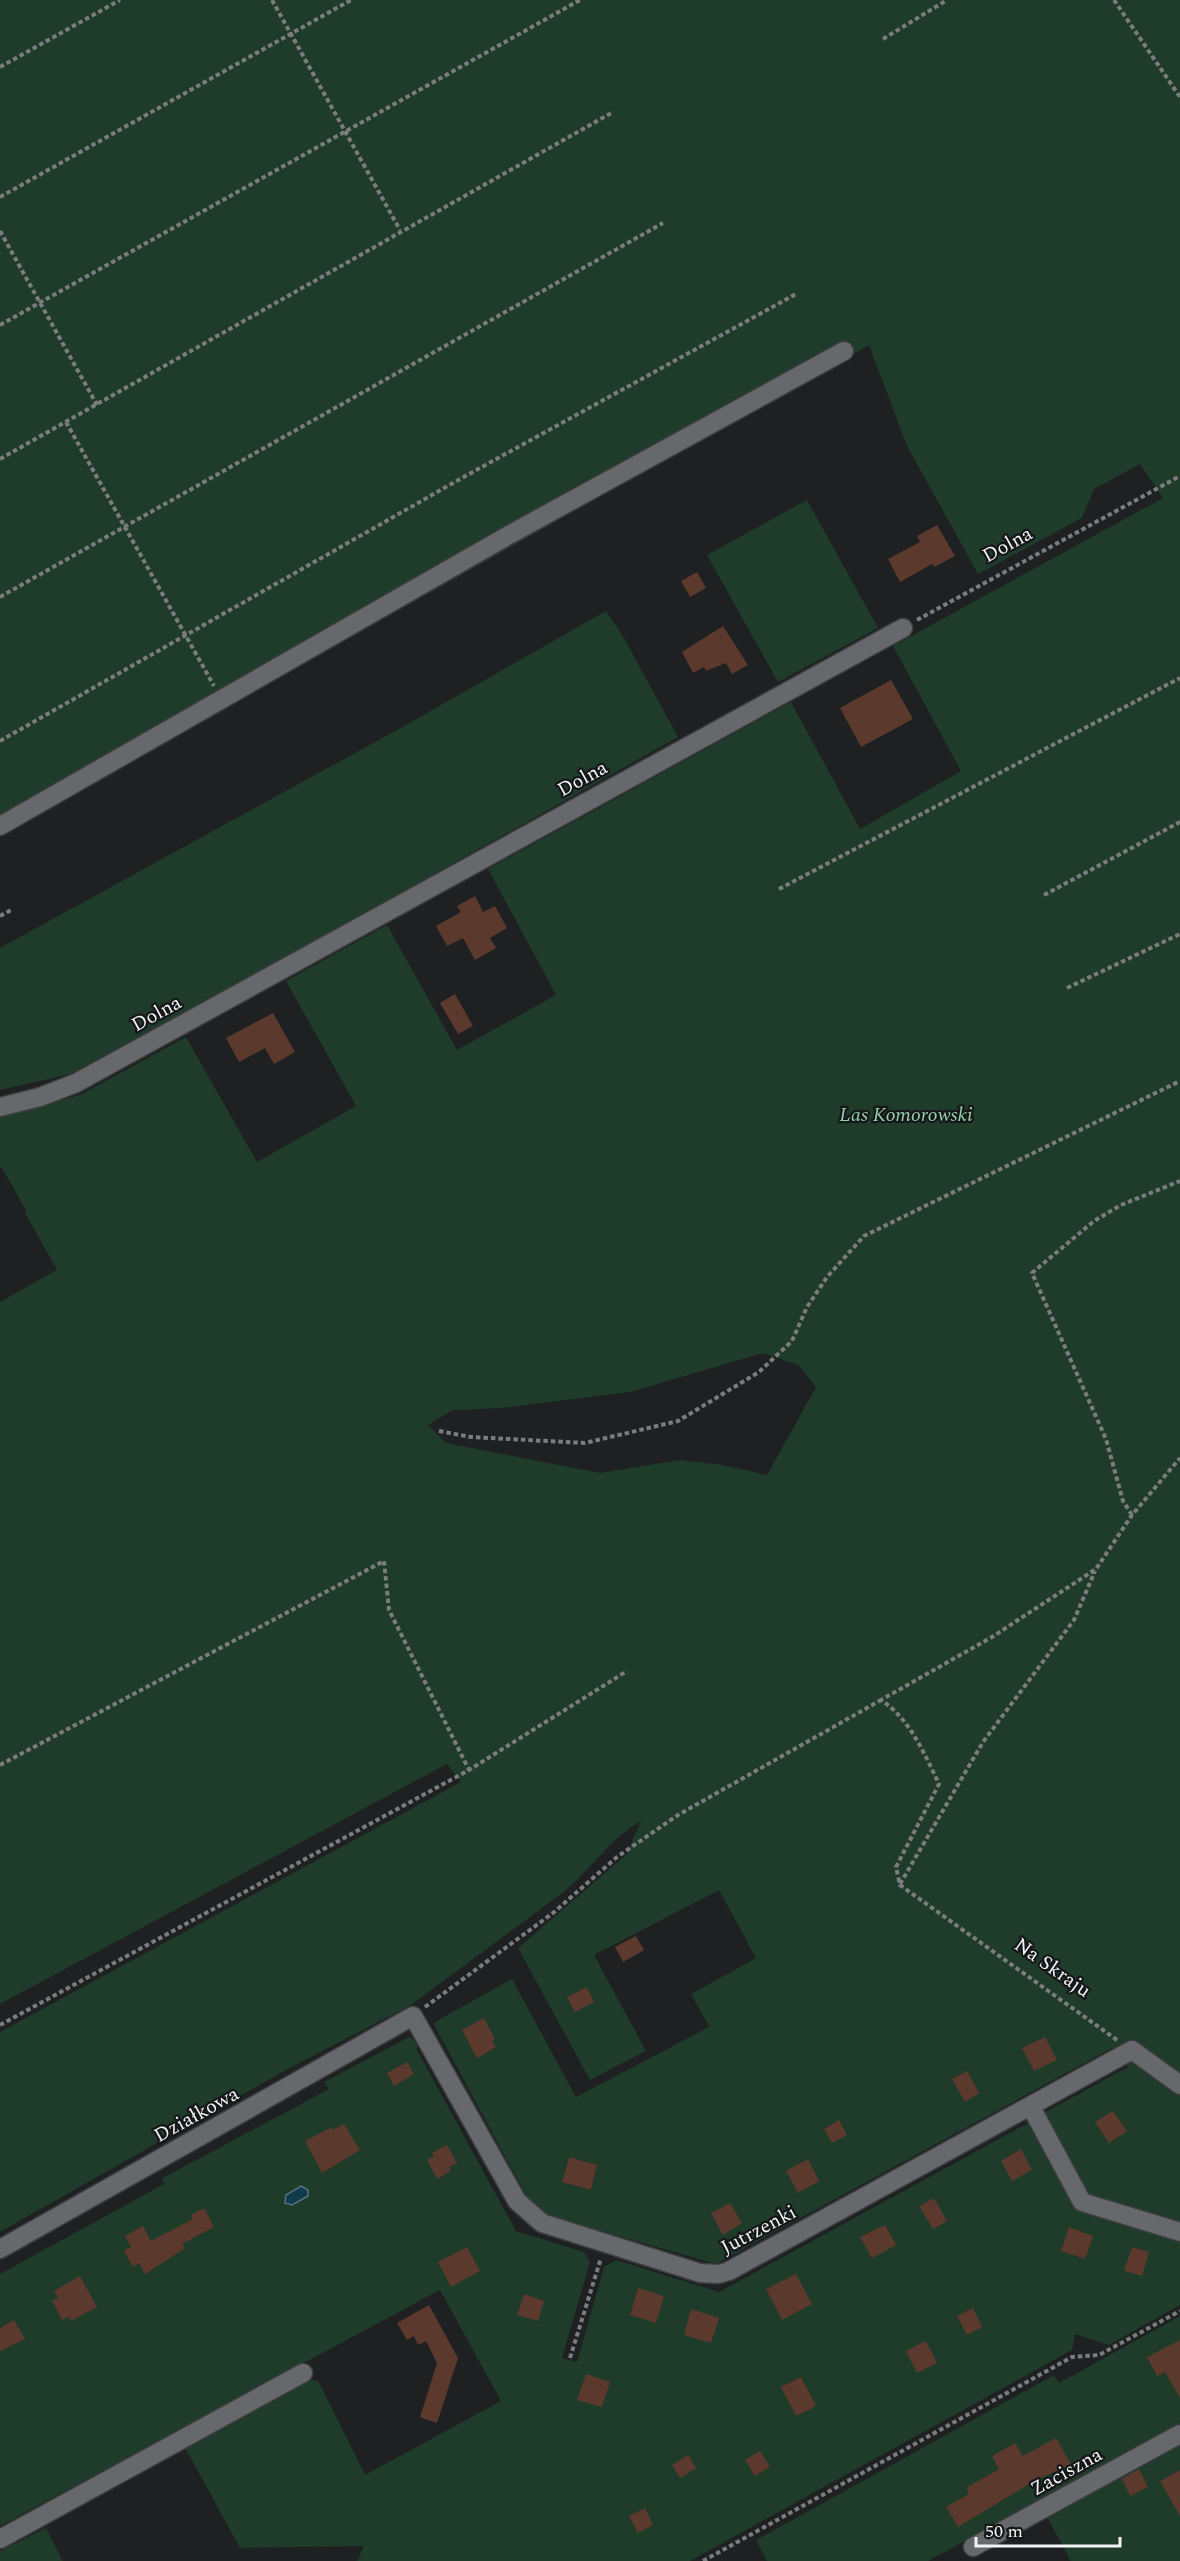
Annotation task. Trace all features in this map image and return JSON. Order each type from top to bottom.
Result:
[{"type":"street","points":[[0,826],[507,536],[844,351]]},
{"type":"street","name":"Dolna","points":[[0,1107],[15,1105],[76,1083],[903,628]]},
{"type":"street","name":"Jutrzenki","points":[[413,2016],[517,2201],[542,2223],[700,2273],[719,2274],[729,2271],[1132,2050]]},
{"type":"street","name":"Działkowa","points":[[0,2249],[413,2016]]},
{"type":"street","points":[[1132,2050],[1180,2085]]},
{"type":"street","points":[[1031,2107],[1082,2202],[1180,2232]]},
{"type":"street","points":[[0,2539],[303,2373]]},
{"type":"street","name":"Zaciszna","points":[[973,2547],[1180,2434]]},
{"type":"path","points":[[0,67],[120,0]]},
{"type":"path","points":[[272,0],[400,230]]},
{"type":"path","points":[[0,197],[351,0]]},
{"type":"path","points":[[0,325],[580,0]]},
{"type":"path","points":[[883,39],[947,0]]},
{"type":"path","points":[[1114,0],[1180,98]]},
{"type":"path","points":[[0,459],[400,230],[613,112]]},
{"type":"path","points":[[0,597],[663,223]]},
{"type":"path","points":[[0,231],[97,405]]},
{"type":"path","points":[[0,741],[460,479],[796,294]]},
{"type":"path","points":[[66,422],[221,699]]},
{"type":"path","name":"Dolna","points":[[903,628],[1180,476]]},
{"type":"path","points":[[779,889],[1180,678]]},
{"type":"path","points":[[1044,895],[1180,822]]},
{"type":"path","points":[[0,916],[13,909]]},
{"type":"path","points":[[1067,988],[1180,934]]},
{"type":"path","points":[[439,1431],[471,1437],[585,1443],[678,1421],[759,1372],[792,1341],[807,1307],[827,1277],[864,1236],[1180,1081]]},
{"type":"path","points":[[1132,1515],[1123,1501],[1106,1439],[1032,1273],[1094,1221],[1121,1205],[1180,1181]]},
{"type":"path","points":[[900,1885],[983,1742],[1074,1620],[1096,1569],[1132,1515],[1180,1458]]},
{"type":"path","points":[[0,1766],[384,1561],[388,1610],[469,1770]]},
{"type":"path","points":[[413,2016],[553,1913],[617,1857],[678,1815],[992,1637],[1096,1569]]},
{"type":"path","points":[[0,2025],[469,1770],[627,1671]]},
{"type":"path","points":[[881,1700],[896,1710],[918,1740],[939,1784],[896,1867],[900,1885]]},
{"type":"path","name":"Na Skraju","points":[[900,1885],[1132,2050]]},
{"type":"path","points":[[570,2358],[605,2243]]},
{"type":"path","points":[[703,2561],[1072,2358],[1099,2355],[1180,2311]]},
{"type":"green space","name":"Las Komorowski","points":[[0,0],[1180,0],[1180,2223],[1088,2196],[1042,2114],[1128,2067],[1112,2048],[716,2264],[535,2212],[433,2023],[512,1979],[576,2097],[709,2027],[691,1994],[756,1958],[719,1890],[594,1955],[646,2051],[590,2080],[518,1948],[626,1855],[641,1821],[620,1836],[565,1891],[411,2005],[286,2070],[0,2232],[0,2032],[461,1782],[447,1764],[0,2004],[0,1302],[57,1270],[25,1213],[26,1210],[0,1168],[0,1113],[27,1109],[80,1095],[186,1037],[257,1162],[356,1106],[286,981],[387,925],[457,1050],[556,995],[488,869],[791,702],[860,829],[961,771],[893,646],[1163,498],[1140,464],[1094,489],[1082,518],[978,574],[907,446],[869,345],[0,835]],"holes":[[[763,1353],[798,1365],[816,1387],[767,1475],[723,1465],[680,1460],[600,1473],[446,1443],[428,1425],[453,1410],[502,1408],[630,1392]],[[569,2157],[597,2165],[591,2190],[562,2182]]]},
{"type":"green space","points":[[807,500],[878,628],[778,682],[707,555]]},
{"type":"green space","points":[[606,611],[624,638],[678,737],[272,965],[70,1074],[0,1090],[0,948],[404,726]]},
{"type":"green space","points":[[409,2037],[417,2041],[417,2050],[516,2231],[584,2252],[590,2262],[562,2358],[577,2362],[604,2267],[616,2260],[719,2292],[1028,2123],[1077,2209],[1180,2240],[1180,2305],[1109,2345],[1075,2334],[1072,2350],[690,2561],[357,2561],[364,2546],[240,2548],[184,2446],[309,2380],[318,2381],[365,2475],[501,2401],[440,2290],[0,2526],[0,2274],[164,2184],[161,2179],[329,2089],[324,2082]]},
{"type":"green space","points":[[1180,2316],[1180,2424],[928,2561],[767,2561],[756,2540],[1054,2375],[1059,2383]]},
{"type":"green space","points":[[1180,2444],[1180,2561],[1071,2561],[1047,2517]]},
{"type":"green space","points":[[46,2528],[63,2561],[0,2561],[0,2551]]},
{"type":"water","points":[[301,2186],[308,2190],[308,2196],[292,2205],[285,2203],[286,2195]]},
{"type":"building","points":[[937,525],[955,556],[934,567],[932,564],[900,582],[888,559],[920,542],[917,536]]},
{"type":"building","points":[[697,572],[706,588],[690,597],[681,581]]},
{"type":"building","points":[[723,626],[748,665],[732,674],[726,663],[706,671],[704,667],[693,673],[682,652]]},
{"type":"building","points":[[891,680],[913,719],[861,747],[840,708]]},
{"type":"building","points":[[475,896],[483,912],[495,906],[507,928],[490,938],[496,948],[475,960],[463,938],[447,946],[436,926],[461,912],[457,906]]},
{"type":"building","points":[[455,994],[473,1026],[458,1034],[440,1003]]},
{"type":"building","points":[[273,1013],[295,1052],[274,1064],[265,1048],[239,1062],[226,1038]]},
{"type":"building","points":[[636,1936],[644,1950],[623,1962],[615,1947]]},
{"type":"building","points":[[587,1987],[594,2002],[575,2012],[567,1997]]},
{"type":"building","points":[[484,2018],[495,2039],[492,2041],[496,2047],[477,2058],[462,2030]]},
{"type":"building","points":[[1045,2037],[1057,2060],[1034,2071],[1022,2048]]},
{"type":"building","points":[[407,2062],[414,2074],[394,2086],[387,2073]]},
{"type":"building","points":[[967,2071],[979,2093],[965,2102],[952,2079]]},
{"type":"building","points":[[1113,2111],[1127,2131],[1109,2143],[1095,2122]]},
{"type":"building","points":[[839,2120],[847,2135],[832,2143],[824,2129]]},
{"type":"building","points":[[344,2124],[360,2150],[322,2173],[305,2141],[332,2127],[333,2130]]},
{"type":"building","points":[[447,2145],[457,2163],[449,2167],[451,2171],[437,2179],[427,2160],[434,2156],[432,2153]]},
{"type":"building","points":[[1021,2149],[1032,2170],[1012,2181],[1001,2161]]},
{"type":"building","points":[[569,2157],[597,2165],[591,2190],[562,2182]]},
{"type":"building","points":[[808,2159],[819,2181],[798,2193],[786,2171]]},
{"type":"building","points":[[934,2198],[947,2221],[933,2229],[919,2206]]},
{"type":"building","points":[[730,2203],[742,2223],[723,2235],[711,2213]]},
{"type":"building","points":[[204,2208],[214,2227],[182,2244],[185,2248],[145,2274],[139,2263],[133,2267],[124,2251],[131,2247],[125,2236],[143,2226],[151,2241],[193,2219],[191,2215]]},
{"type":"building","points":[[885,2225],[896,2245],[872,2258],[860,2237]]},
{"type":"building","points":[[1069,2227],[1093,2236],[1085,2259],[1061,2251]]},
{"type":"building","points":[[467,2247],[480,2271],[451,2287],[438,2262]]},
{"type":"building","points":[[1132,2247],[1149,2252],[1142,2276],[1124,2271]]},
{"type":"building","points":[[796,2274],[812,2304],[782,2320],[766,2289]]},
{"type":"building","points":[[80,2276],[97,2307],[71,2321],[69,2317],[62,2320],[52,2301],[58,2298],[54,2291]]},
{"type":"building","points":[[638,2288],[664,2296],[656,2323],[630,2315]]},
{"type":"building","points":[[524,2294],[544,2301],[538,2321],[517,2315]]},
{"type":"building","points":[[429,2305],[458,2358],[437,2423],[420,2417],[437,2363],[426,2341],[418,2345],[414,2336],[407,2340],[397,2323]]},
{"type":"building","points":[[973,2308],[982,2327],[967,2335],[957,2316]]},
{"type":"building","points":[[691,2309],[719,2318],[711,2343],[684,2335]]},
{"type":"building","points":[[14,2320],[25,2339],[0,2351],[0,2328]]},
{"type":"building","points":[[1180,2340],[1180,2398],[1165,2372],[1157,2376],[1147,2357]]},
{"type":"building","points":[[926,2341],[937,2363],[917,2373],[906,2351]]},
{"type":"building","points":[[586,2374],[610,2382],[602,2407],[577,2400]]},
{"type":"building","points":[[801,2377],[816,2406],[796,2416],[781,2387]]},
{"type":"building","points":[[1056,2438],[1071,2464],[1034,2481],[958,2527],[946,2507],[969,2494],[966,2488],[999,2469],[992,2456],[1015,2443],[1023,2456]]},
{"type":"building","points":[[760,2451],[770,2467],[755,2476],[745,2460]]},
{"type":"building","points":[[688,2455],[696,2468],[680,2478],[672,2465]]},
{"type":"building","points":[[1139,2469],[1148,2487],[1130,2496],[1122,2479]]},
{"type":"building","points":[[1180,2470],[1180,2516],[1160,2481]]},
{"type":"building","points":[[645,2508],[653,2525],[638,2533],[629,2516]]}]
